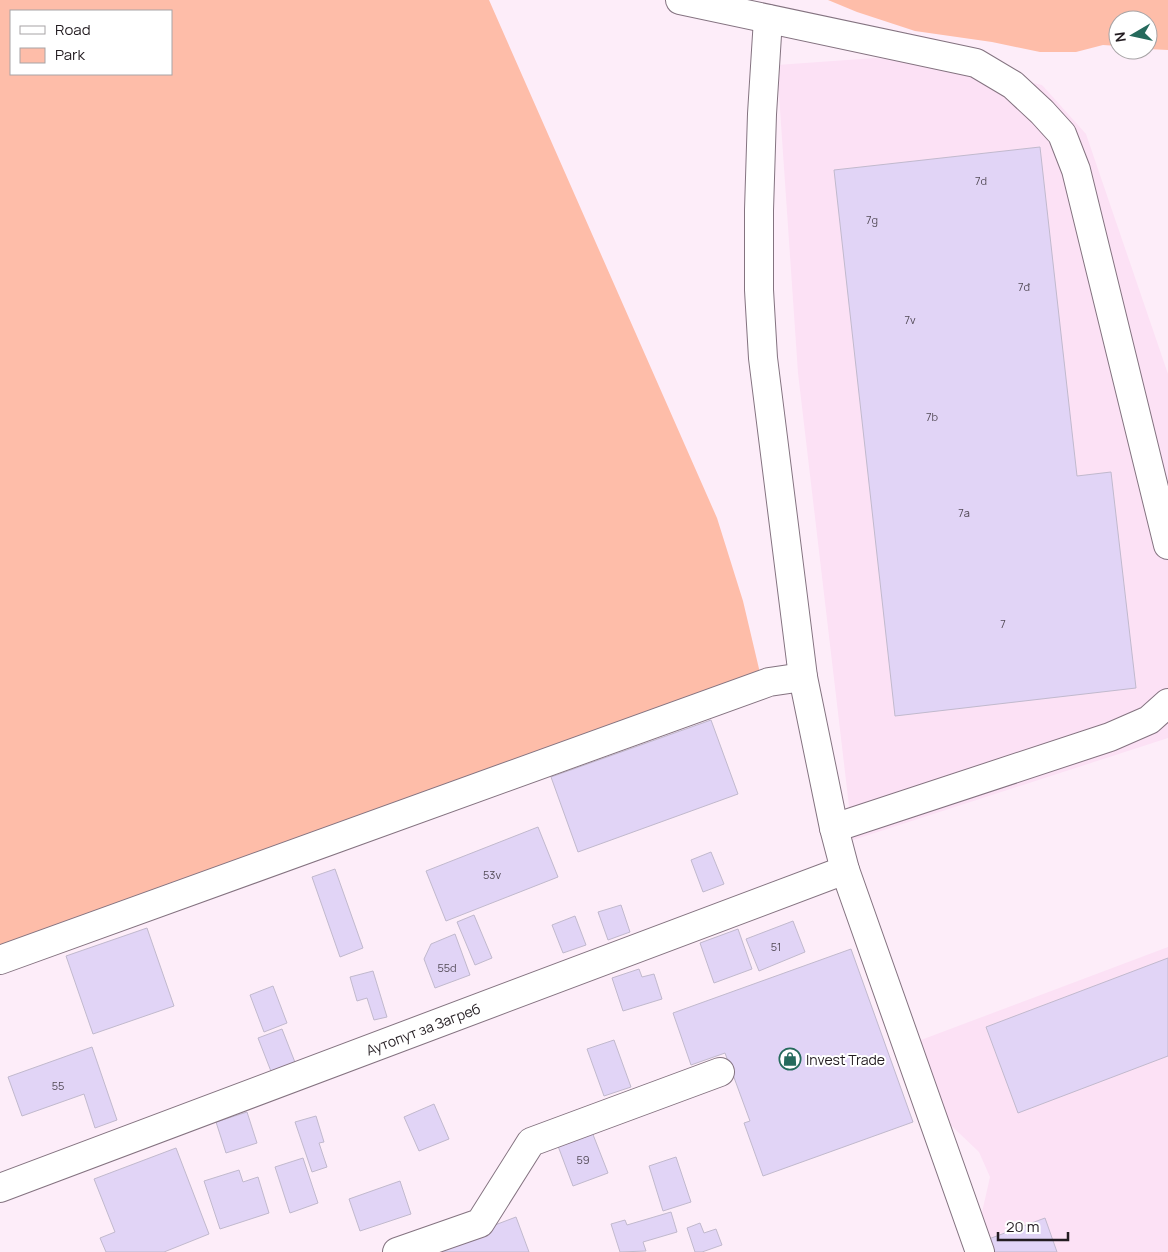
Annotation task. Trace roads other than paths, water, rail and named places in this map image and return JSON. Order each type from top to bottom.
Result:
[{"type":"street","points":[[680,0],[976,63],[1013,85],[1062,134],[1076,170],[1168,545]]},
{"type":"street","points":[[768,19],[759,210],[762,358],[803,677],[834,828],[845,870],[980,1252]]},
{"type":"street","points":[[0,960],[769,682],[803,677]]},
{"type":"street","points":[[834,828],[1110,737],[1148,720],[1168,703]]},
{"type":"street","name":"Аутопут за Загреб","points":[[0,1188],[845,870]]},
{"type":"street","points":[[396,1252],[480,1223],[531,1142],[720,1072]]},
{"type":"place","name":"Invest Trade","points":[[790,1059]]}]
